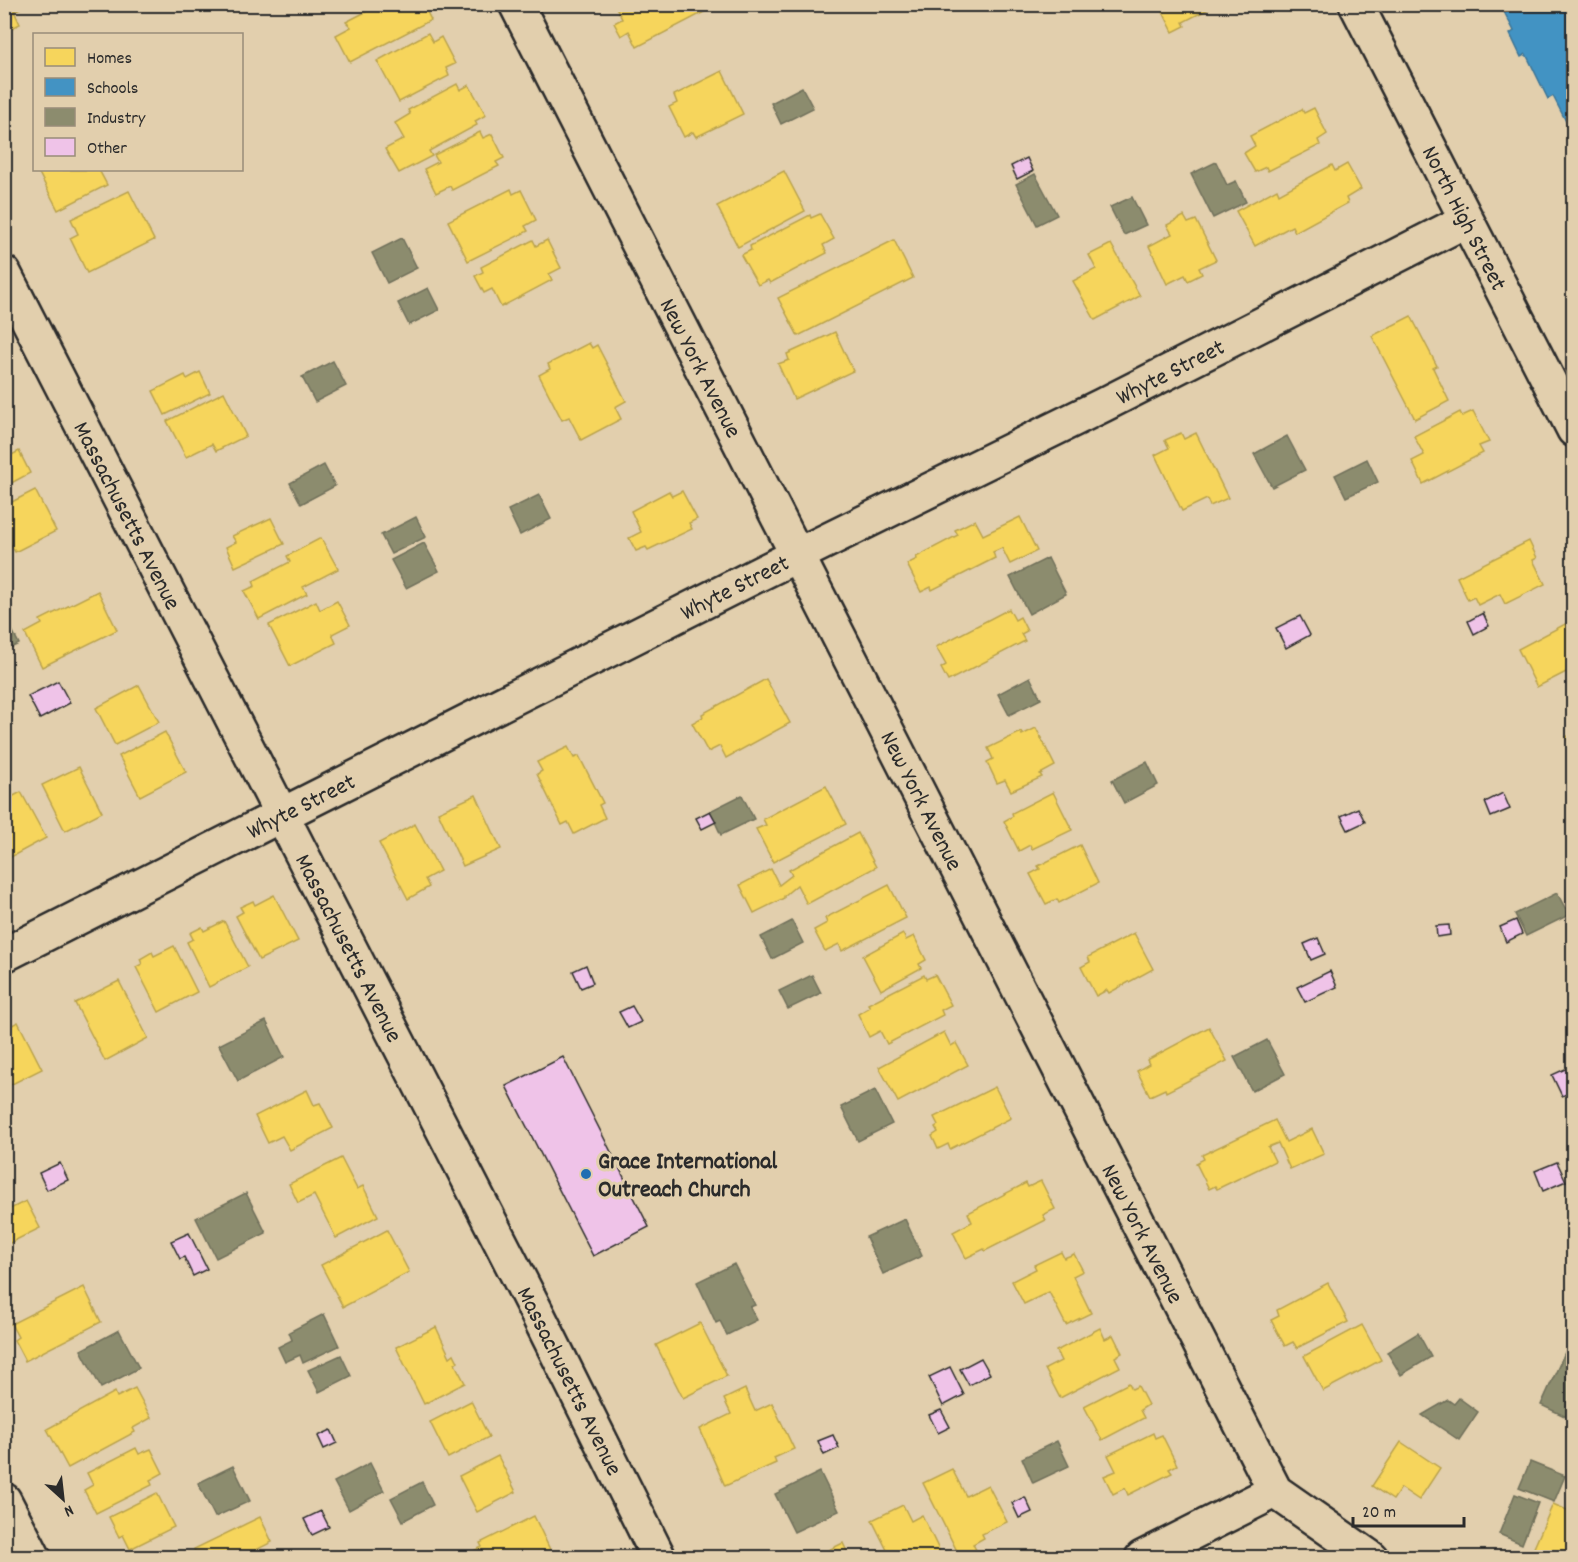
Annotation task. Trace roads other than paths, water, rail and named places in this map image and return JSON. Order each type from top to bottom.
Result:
[{"type":"street","name":"New York Avenue","points":[[516,4],[1275,1491],[1371,1557]]},
{"type":"street","name":"North High Street","points":[[1356,4],[1465,221],[1574,430]]},
{"type":"street","name":"Whyte Street","points":[[4,955],[1113,400],[1465,221]]},
{"type":"street","name":"Massachusetts Avenue","points":[[4,273],[544,1326],[659,1557]]},
{"type":"street","points":[[1142,1557],[1275,1491]]},
{"type":"street","points":[[4,1500],[34,1557]]},
{"type":"place","name":"Grace International Outreach Church","points":[[586,1174]]}]
